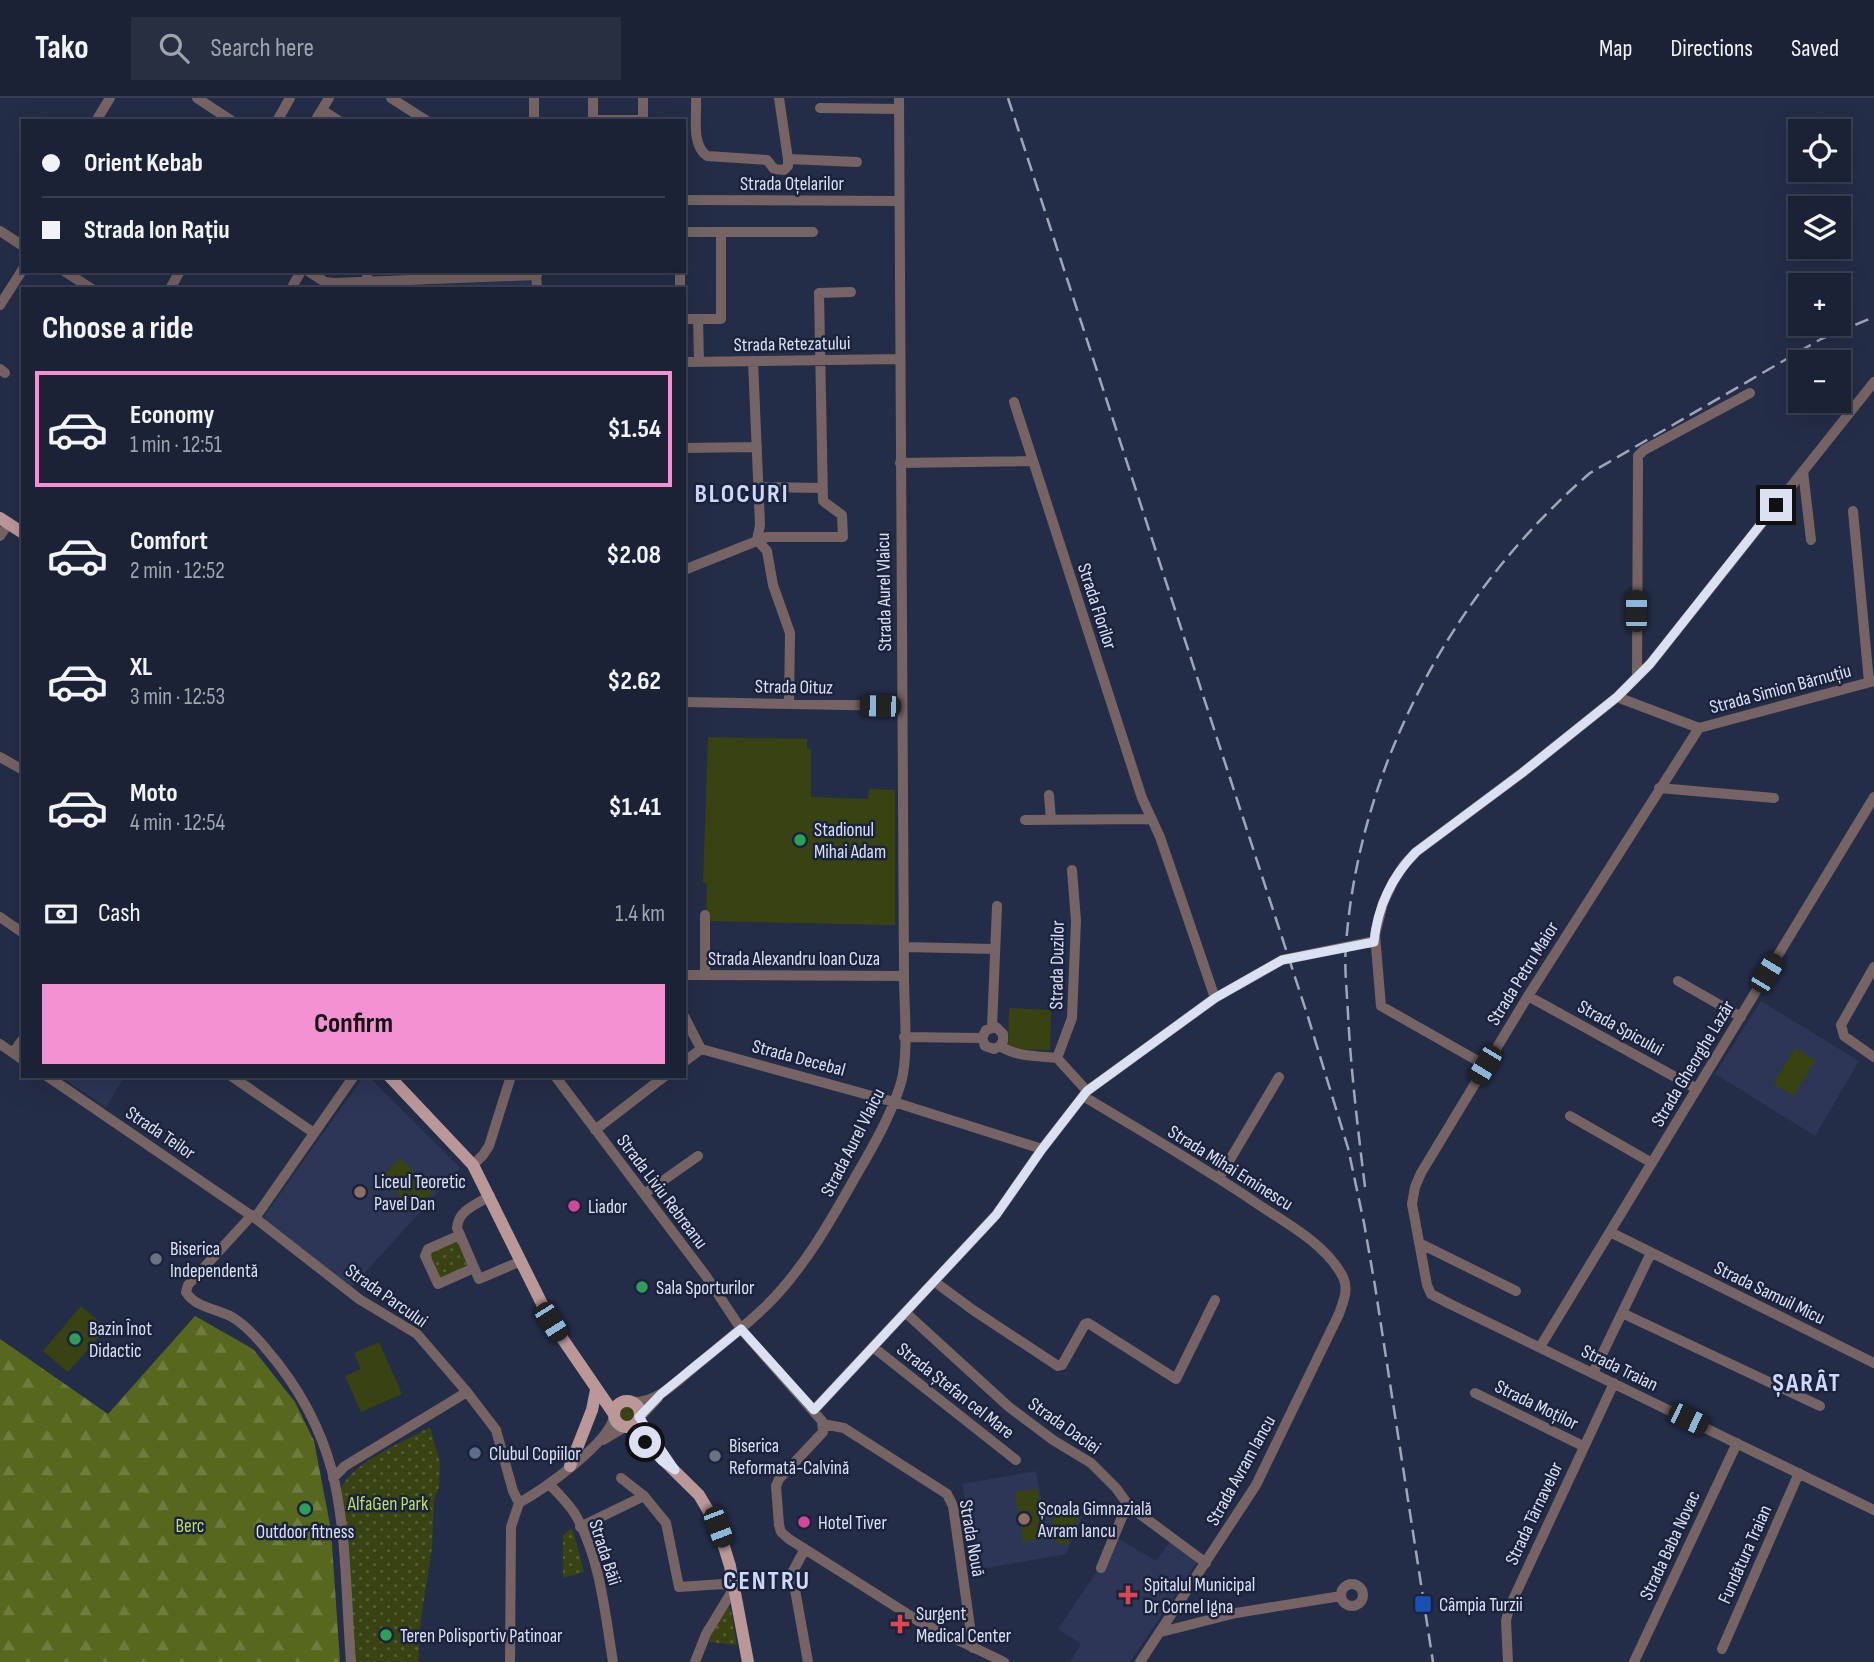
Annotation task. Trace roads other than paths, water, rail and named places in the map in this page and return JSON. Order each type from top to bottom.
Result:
[{"type":"main road","points":[[391,1078],[473,1165],[551,1322],[618,1424],[633,1423]]},
{"type":"main road","points":[[585,1374],[616,1398],[637,1406],[633,1423]]},
{"type":"main road","points":[[570,1466],[592,1410],[596,1390]]},
{"type":"main road","points":[[614,1416],[620,1404],[629,1402]]},
{"type":"main road","points":[[633,1423],[662,1461],[675,1470],[699,1495],[718,1527],[724,1542],[748,1662]]},
{"type":"street","points":[[97,119],[110,98]]},
{"type":"street","points":[[197,98],[229,119]]},
{"type":"street","points":[[278,119],[290,98]]},
{"type":"street","points":[[316,119],[329,98]]},
{"type":"street","points":[[392,98],[423,119]]},
{"type":"street","points":[[534,98],[534,119]]},
{"type":"street","points":[[592,119],[593,98]]},
{"type":"street","points":[[643,98],[643,119]]},
{"type":"street","points":[[696,98],[697,142],[700,151],[707,156],[767,160],[774,169],[784,170],[788,166],[788,159],[779,98]]},
{"type":"street","points":[[820,108],[899,104]]},
{"type":"street","name":"Strada Aurel Vlaicu","points":[[633,1423],[661,1394],[768,1304],[799,1268],[825,1230],[873,1145],[902,1079],[904,947],[899,104]]},
{"type":"street","points":[[322,110],[336,119]]},
{"type":"street","points":[[788,159],[857,162]]},
{"type":"street","name":"Strada Oțelarilor","points":[[686,201],[899,201]]},
{"type":"street","points":[[0,232],[21,242]]},
{"type":"street","points":[[686,232],[813,232]]},
{"type":"street","points":[[686,319],[721,319],[721,232]]},
{"type":"street","points":[[0,304],[21,272]]},
{"type":"street","points":[[67,273],[89,287]]},
{"type":"street","points":[[311,273],[334,286],[363,281],[537,273]]},
{"type":"street","points":[[686,569],[767,537],[843,537],[842,515],[823,501],[819,293],[850,292]]},
{"type":"street","points":[[698,319],[699,362]]},
{"type":"street","name":"Strada Retezatului","points":[[686,362],[900,359]]},
{"type":"street","points":[[753,361],[760,525],[757,540]]},
{"type":"street","points":[[1485,1065],[1381,1006],[1374,942],[1383,903],[1393,882],[1410,859],[1617,697],[1650,664],[1874,382]]},
{"type":"street","points":[[1637,676],[1638,456],[1644,450],[1750,394]]},
{"type":"street","name":"Strada Florilor","points":[[1014,402],[1142,798],[1152,819],[1215,998]]},
{"type":"street","points":[[686,448],[757,447]]},
{"type":"street","points":[[900,463],[1033,461]]},
{"type":"street","points":[[1803,471],[1811,540]]},
{"type":"street","points":[[758,487],[822,488]]},
{"type":"street","points":[[1853,511],[1871,681]]},
{"type":"street","points":[[0,536],[15,526]]},
{"type":"street","points":[[757,540],[767,551],[773,585],[790,633],[789,704]]},
{"type":"street","name":"Strada Simion Bărnuțiu","points":[[1617,697],[1699,728],[1871,681]]},
{"type":"street","name":"Strada Oituz","points":[[686,702],[902,706]]},
{"type":"street","name":"Strada Petru Maior","points":[[1429,1290],[1412,1204],[1415,1187],[1485,1065],[1699,728]]},
{"type":"street","points":[[0,757],[21,769]]},
{"type":"street","points":[[1659,789],[1774,798]]},
{"type":"street","points":[[1049,794],[1051,820]]},
{"type":"street","name":"Strada Gheorghe Lazăr","points":[[1540,1348],[1874,797]]},
{"type":"street","points":[[1025,820],[1152,819]]},
{"type":"street","name":"Strada Duzilor","points":[[1056,1058],[1072,1018],[1076,921],[1072,870]]},
{"type":"street","points":[[992,1027],[997,906]]},
{"type":"street","points":[[705,915],[705,975]]},
{"type":"street","points":[[0,917],[21,932]]},
{"type":"street","points":[[814,1410],[996,1215],[1085,1093],[1215,998],[1282,960],[1374,942]]},
{"type":"street","points":[[904,947],[995,949]]},
{"type":"street","points":[[1874,967],[1841,1026],[1844,1036],[1874,1057]]},
{"type":"street","name":"Strada Alexandru Ioan Cuza","points":[[686,975],[904,976]]},
{"type":"street","points":[[1678,981],[1741,1017]]},
{"type":"street","name":"Strada Spicului","points":[[1528,996],[1697,1089]]},
{"type":"street","points":[[686,1020],[701,1049],[686,1060]]},
{"type":"street","points":[[1000,1046],[1003,1034],[999,1029],[992,1027],[984,1031],[982,1038],[988,1048],[1000,1046],[1009,1052],[1022,1055],[1056,1058]]},
{"type":"street","points":[[904,1037],[982,1038]]},
{"type":"street","points":[[13,1053],[21,1042]]},
{"type":"street","points":[[0,1044],[21,1059]]},
{"type":"street","name":"Strada Decebal","points":[[701,1049],[894,1102],[1042,1149]]},
{"type":"street","name":"Strada Mihai Eminescu","points":[[1056,1058],[1085,1093],[1300,1232],[1324,1253],[1343,1277],[1345,1284]]},
{"type":"street","points":[[1219,1178],[1279,1077]]},
{"type":"street","name":"Strada Teilor","points":[[50,1078],[253,1217]]},
{"type":"street","points":[[234,1078],[314,1133]]},
{"type":"street","points":[[351,1662],[340,1512],[333,1478],[309,1411],[285,1371],[263,1346],[233,1318],[192,1300],[186,1292],[188,1285],[253,1217],[353,1078]]},
{"type":"street","points":[[473,1165],[489,1146],[510,1078]]},
{"type":"street","name":"Strada Liviu Rebreanu","points":[[556,1078],[706,1276],[741,1329],[814,1410],[823,1424]]},
{"type":"street","points":[[595,1130],[662,1078]]},
{"type":"street","points":[[1570,1116],[1652,1163]]},
{"type":"street","points":[[644,1194],[698,1156]]},
{"type":"street","points":[[490,1196],[457,1219],[457,1228],[479,1279],[520,1261]]},
{"type":"street","name":"Strada Parcului","points":[[253,1217],[359,1299],[417,1334],[496,1430],[513,1491],[519,1503]]},
{"type":"street","name":"Strada Samuil Micu","points":[[1610,1232],[1874,1363]]},
{"type":"street","points":[[460,1235],[428,1249],[425,1256],[438,1284],[474,1268]]},
{"type":"street","points":[[1419,1243],[1516,1291]]},
{"type":"street","points":[[1593,1373],[1651,1253]]},
{"type":"street","points":[[935,1282],[1058,1366],[1062,1365],[1088,1323],[1175,1379],[1215,1300]]},
{"type":"street","name":"Strada Avram Iancu","points":[[1140,1662],[1206,1563],[1273,1453],[1339,1314],[1346,1294],[1345,1284]]},
{"type":"street","name":"Strada Traian","points":[[1429,1290],[1437,1297],[1540,1348],[1874,1510]]},
{"type":"street","name":"Strada Daciei","points":[[906,1313],[1009,1407],[1053,1440],[1091,1463],[1116,1488],[1129,1506],[1206,1563]]},
{"type":"street","points":[[1622,1313],[1820,1406]]},
{"type":"street","name":"Strada Ștefan cel Mare","points":[[873,1347],[1016,1460]]},
{"type":"street","name":"Strada Târnavelor","points":[[1508,1662],[1506,1621],[1509,1608],[1614,1383]]},
{"type":"street","points":[[333,1478],[345,1466],[467,1392]]},
{"type":"street","name":"Strada Moților","points":[[1475,1393],[1583,1446]]},
{"type":"street","points":[[629,1402],[640,1403],[661,1394]]},
{"type":"street","points":[[600,1441],[610,1428],[614,1416]]},
{"type":"street","points":[[510,1662],[511,1527],[519,1503],[550,1485],[600,1441],[633,1423]]},
{"type":"street","points":[[823,1424],[823,1432],[779,1479],[776,1486],[776,1506],[781,1532],[920,1622],[1004,1662]]},
{"type":"street","name":"Strada Nouă","points":[[823,1424],[844,1428],[947,1494],[953,1506],[973,1648]]},
{"type":"street","name":"Strada Baba Novac","points":[[1634,1662],[1737,1443]]},
{"type":"street","name":"Fundătura Traian","points":[[1722,1649],[1799,1473]]},
{"type":"street","points":[[621,1478],[644,1496],[666,1523],[679,1587],[723,1584],[734,1588],[706,1634],[695,1662]]},
{"type":"street","name":"Strada Băii","points":[[550,1485],[568,1503],[591,1554],[613,1662]]},
{"type":"street","points":[[580,1527],[644,1496]]},
{"type":"street","points":[[1101,1568],[1129,1506]]},
{"type":"street","points":[[805,1549],[792,1573],[808,1662]]},
{"type":"street","points":[[1161,1632],[1236,1613],[1341,1596]]},
{"type":"railway","points":[[1008,98],[1308,1017],[1348,1148],[1375,1286],[1433,1662]]},
{"type":"railway","points":[[1365,1187],[1345,971],[1355,878],[1370,812],[1393,747],[1422,685],[1456,626],[1496,571],[1541,519],[1590,473],[1821,339],[1874,317]]},
{"type":"place","name":"Stadionul Mihai Adam","points":[[800,840]]},
{"type":"place","name":"Liceul Teoretic Pavel Dan","points":[[360,1192]]},
{"type":"place","name":"Liador","points":[[574,1206]]},
{"type":"place","name":"Biserica Independentă","points":[[156,1259]]},
{"type":"place","name":"Sala Sporturilor","points":[[642,1287]]},
{"type":"place","name":"Bazin Înot Didactic","points":[[75,1339]]},
{"type":"place","name":"Clubul Copiilor","points":[[475,1453]]},
{"type":"place","name":"Biserica Reformată-Calvină","points":[[715,1456]]},
{"type":"place","name":"Outdoor fitness","points":[[305,1509]]},
{"type":"place","name":"Școala Gimnazială Avram Iancu","points":[[1024,1519]]},
{"type":"place","name":"Hotel Tiver","points":[[804,1522]]},
{"type":"place","name":"Spitalul Municipal Dr Cornel Igna","points":[[1128,1595]]},
{"type":"place","name":"Câmpia Turzii","points":[[1423,1604]]},
{"type":"place","name":"Surgent Medical Center","points":[[900,1624]]},
{"type":"place","name":"Teren Polisportiv Patinoar","points":[[386,1635]]},
{"type":"district","name":"BLOCURI","points":[[742,493]]},
{"type":"district","name":"ȘARÂT","points":[[1807,1382]]},
{"type":"district","name":"CENTRU","points":[[767,1580]]},
{"type":"park label","name":"AlfaGen Park","points":[[388,1503]]},
{"type":"park label","name":"Berc","points":[[190,1525]]}]
